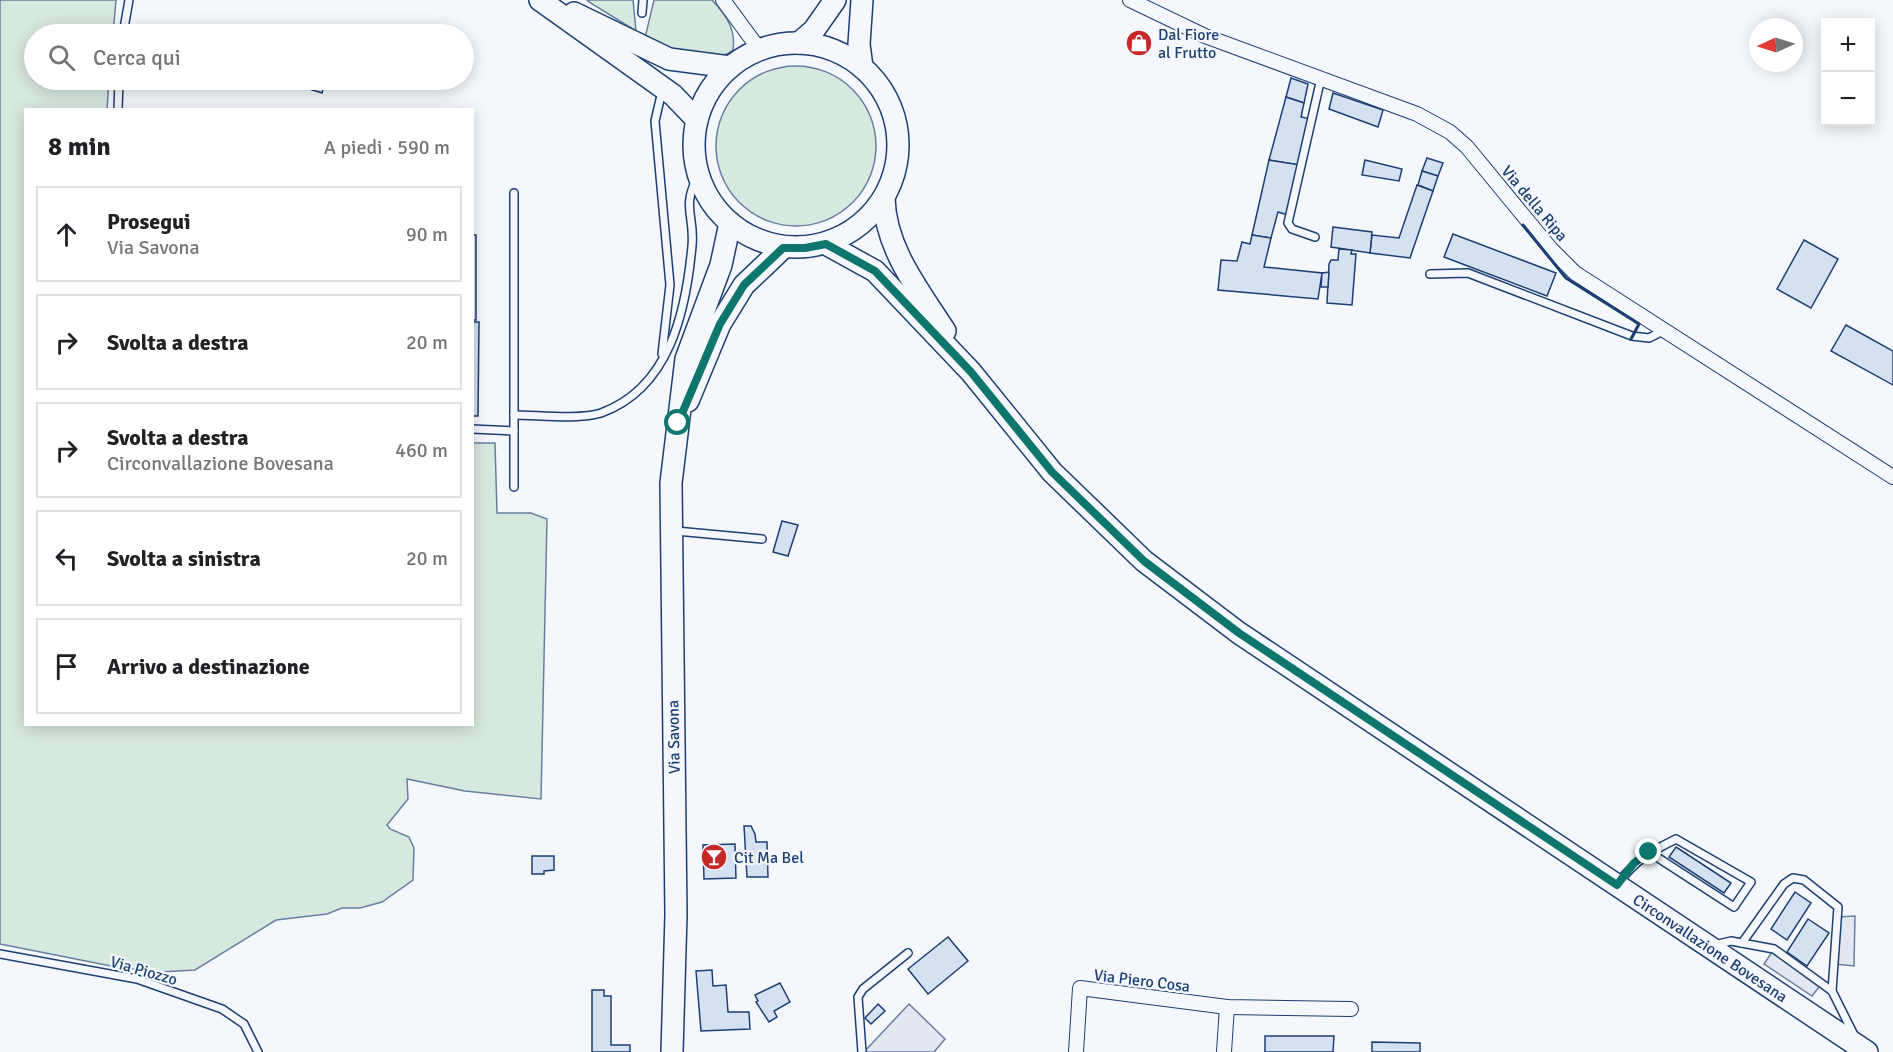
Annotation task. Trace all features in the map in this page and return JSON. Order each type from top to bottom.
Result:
[{"type":"main road","points":[[540,0],[608,39],[669,59],[730,67]]},
{"type":"main road","points":[[547,0],[608,39],[663,89],[673,95],[697,120]]},
{"type":"main road","points":[[799,43],[814,30],[835,0]]},
{"type":"main road","points":[[862,0],[859,44],[862,67]]},
{"type":"main road","points":[[799,43],[822,46],[843,54],[862,67],[887,97],[896,122],[897,156],[895,174],[884,198],[869,218],[849,234],[826,244],[805,248],[783,248],[746,235],[730,223],[711,202],[698,176],[694,148],[697,120],[710,91],[730,67],[759,50],[779,44],[799,43]]},
{"type":"main road","name":"Circonvallazione Bovesana","points":[[884,198],[885,224],[903,266],[971,372]]},
{"type":"main road","name":"Via Savona","points":[[672,1052],[676,915],[670,531],[672,483],[686,359],[721,265],[730,223]]},
{"type":"main road","name":"Circonvallazione Bovesana","points":[[826,244],[875,271],[971,372],[1052,472],[1144,561],[1239,633],[1863,1049]]},
{"type":"main road","name":"Via Savona","points":[[678,423],[720,324],[744,285],[783,248]]},
{"type":"street","points":[[723,0],[759,50]]},
{"type":"street","name":"Via della Ripa","points":[[1130,0],[1205,36],[1417,114],[1450,132],[1467,147],[1551,249],[1575,273],[1893,477]]},
{"type":"street","name":"Via Piero Cosa","points":[[1076,1052],[1080,988],[1227,1007],[1352,1009]]},
{"type":"street","points":[[1224,1052],[1227,1007]]},
{"type":"lane","points":[[125,24],[129,0]]},
{"type":"lane","points":[[642,13],[643,0]]},
{"type":"lane","points":[[1315,237],[1292,229],[1288,223],[1321,78]]},
{"type":"lane","points":[[661,363],[670,285],[655,121],[663,89]]},
{"type":"lane","points":[[118,108],[119,90]]},
{"type":"lane","points":[[514,415],[599,413],[630,398],[661,363],[682,316],[692,244],[688,195],[698,176]]},
{"type":"lane","points":[[514,193],[514,487]]},
{"type":"lane","points":[[1430,274],[1468,273],[1632,336],[1649,338],[1666,330]]},
{"type":"lane","points":[[474,429],[514,431]]},
{"type":"lane","points":[[670,531],[762,539]]},
{"type":"lane","points":[[1617,885],[1634,863],[1649,852],[1676,839],[1751,882],[1734,907],[1649,852]]},
{"type":"lane","points":[[1742,943],[1784,884],[1793,878],[1804,880],[1838,907],[1832,991]]},
{"type":"lane","points":[[1710,946],[1731,941],[1774,949],[1832,991],[1863,1049]]},
{"type":"lane","points":[[862,1052],[858,997],[862,989],[908,953]]},
{"type":"lane","name":"Via Piozzo","points":[[0,954],[137,979],[222,1010],[244,1024],[258,1052]]},
{"type":"shaded area","points":[[0,0],[116,0],[114,24],[24,24],[24,90],[108,90],[107,108],[24,108],[24,726],[474,726],[474,443],[495,443],[497,513],[531,513],[547,519],[541,799],[465,791],[407,779],[408,799],[387,825],[390,829],[409,837],[414,848],[413,880],[382,902],[360,908],[342,908],[327,914],[276,920],[195,970],[161,972],[116,967],[0,944]]},
{"type":"shaded area","points":[[587,0],[633,0],[636,31],[589,2]]},
{"type":"shaded area","points":[[654,0],[712,0],[729,23],[733,35],[733,50],[725,55],[703,56],[677,50],[645,38]]},
{"type":"shaded area","points":[[796,66],[826,72],[852,90],[870,116],[876,146],[870,176],[852,202],[826,220],[796,226],[766,220],[740,202],[722,176],[716,146],[722,116],[740,90],[766,72]]},
{"type":"shaded area","points":[[1855,916],[1854,966],[1835,964],[1838,917]]},
{"type":"shaded area","points":[[1774,949],[1823,982],[1812,996],[1764,964]]},
{"type":"shaded area","points":[[909,1004],[945,1039],[934,1052],[864,1052]]},
{"type":"building","points":[[1291,78],[1308,84],[1304,103],[1286,97]]},
{"type":"building","points":[[1333,93],[1383,110],[1378,127],[1329,109]]},
{"type":"building","points":[[1286,97],[1304,103],[1301,117],[1311,119],[1300,165],[1269,160]]},
{"type":"building","points":[[1427,158],[1443,163],[1438,176],[1422,171]]},
{"type":"building","points":[[1269,160],[1300,165],[1288,215],[1278,212],[1271,238],[1252,235]]},
{"type":"building","points":[[1365,160],[1402,169],[1399,181],[1362,175]]},
{"type":"building","points":[[1422,171],[1438,176],[1433,191],[1418,185]]},
{"type":"building","points":[[1417,185],[1433,191],[1410,258],[1370,253],[1372,235],[1399,238]]},
{"type":"building","points":[[1333,227],[1372,232],[1370,253],[1331,247]]},
{"type":"building","points":[[1453,234],[1556,273],[1547,296],[1444,257]]},
{"type":"building","points":[[474,235],[476,235],[476,320],[474,320]]},
{"type":"building","points":[[1252,235],[1271,238],[1264,267],[1322,273],[1318,299],[1218,290],[1221,260],[1237,261],[1242,242],[1250,244]]},
{"type":"building","points":[[1804,240],[1838,259],[1811,308],[1777,289]]},
{"type":"building","points":[[1339,249],[1352,250],[1351,254],[1356,254],[1352,305],[1327,303],[1329,264],[1331,260],[1338,260]]},
{"type":"building","points":[[1329,272],[1328,287],[1321,287],[1322,273]]},
{"type":"building","points":[[474,322],[479,322],[478,416],[474,416]]},
{"type":"building","points":[[1846,325],[1893,351],[1893,385],[1831,351]]},
{"type":"building","points":[[782,521],[798,525],[788,556],[773,552]]},
{"type":"building","points":[[744,826],[751,826],[756,842],[767,842],[768,877],[747,877]]},
{"type":"building","points":[[735,844],[736,878],[704,879],[703,845]]},
{"type":"building","points":[[1676,847],[1731,883],[1724,893],[1669,857]]},
{"type":"building","points":[[532,856],[554,856],[554,870],[544,871],[544,874],[532,874]]},
{"type":"building","points":[[1795,892],[1811,903],[1787,940],[1771,929]]},
{"type":"building","points":[[1808,919],[1829,933],[1807,966],[1787,952]]},
{"type":"building","points":[[948,937],[968,961],[928,994],[908,969]]},
{"type":"building","points":[[712,970],[713,986],[726,985],[728,1012],[749,1012],[750,1029],[701,1031],[696,971]]},
{"type":"building","points":[[780,983],[790,1002],[774,1011],[777,1017],[769,1022],[756,1002],[758,1001],[755,995]]},
{"type":"building","points":[[592,990],[604,990],[604,996],[611,996],[611,1045],[630,1045],[630,1052],[592,1052]]},
{"type":"building","points":[[878,1004],[885,1011],[871,1024],[865,1018]]},
{"type":"building","points":[[1265,1036],[1334,1036],[1333,1052],[1265,1052]]},
{"type":"building","points":[[1372,1042],[1420,1043],[1420,1052],[1372,1052]]},
{"type":"wall","points":[[1523,225],[1566,278],[1639,324],[1631,339]]},
{"type":"place","name":"Dal Fiore al Frutto","points":[[1139,43]]},
{"type":"place","name":"Cit Ma Bel","points":[[714,857]]},
{"type":"route","points":[[678,423],[720,324],[744,285],[783,248],[805,248],[826,244],[849,254],[875,271],[971,372],[1052,472],[1144,561],[1239,633],[1617,885],[1634,863],[1649,852]]}]
